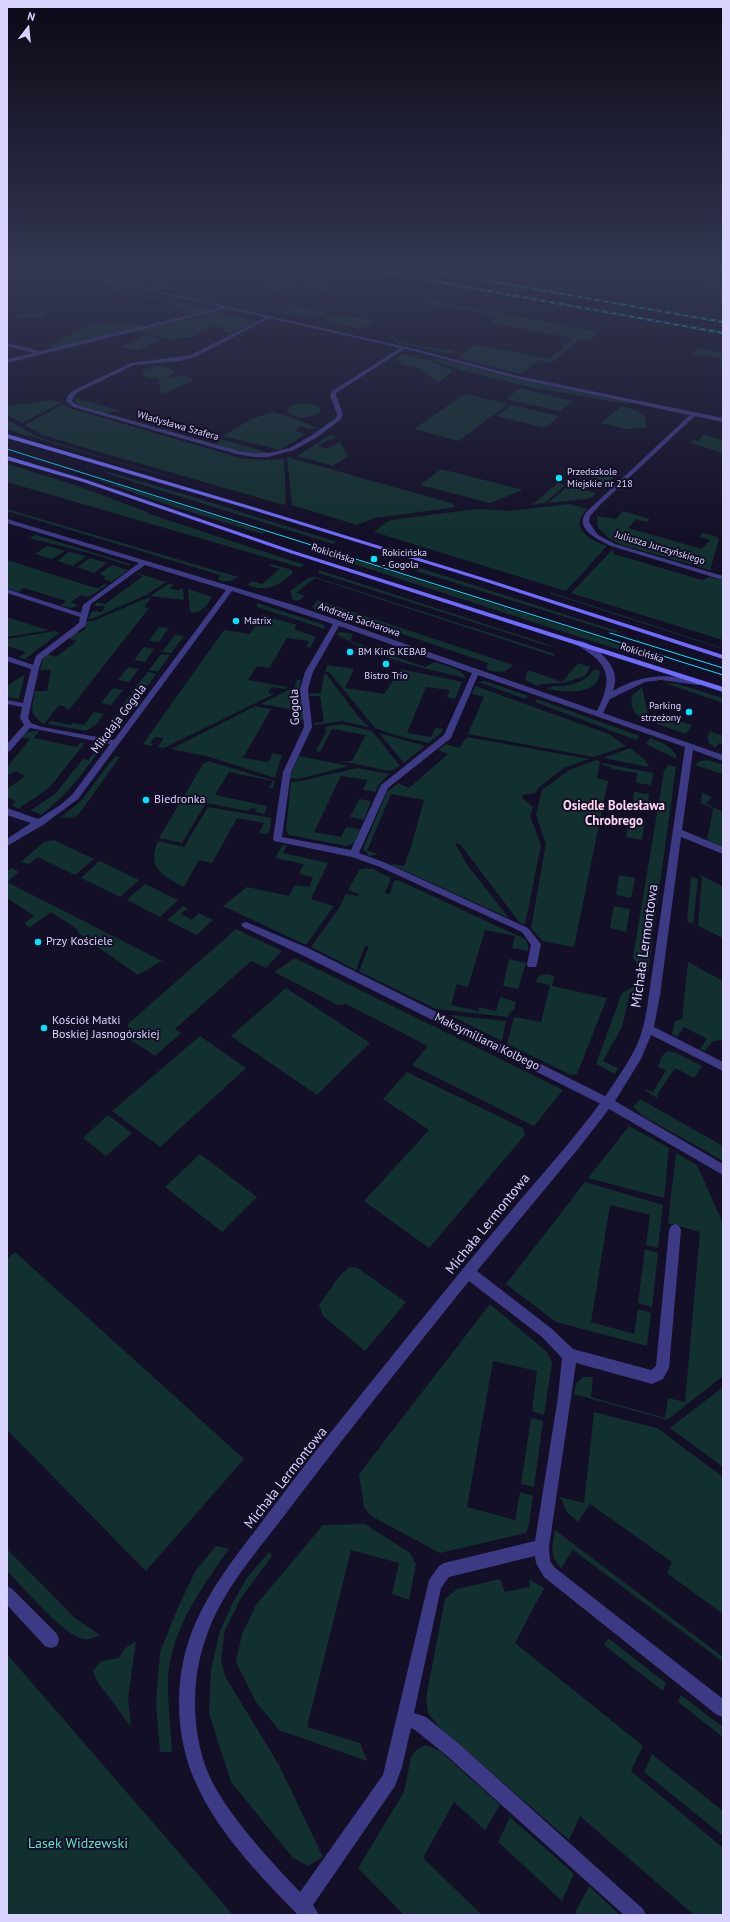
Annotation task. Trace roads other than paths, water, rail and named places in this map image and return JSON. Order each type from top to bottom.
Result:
[{"type":"main road","name":"Rokicińska","points":[[7,436],[322,530],[723,657]]},
{"type":"main road","name":"Rokicińska","points":[[7,458],[84,481],[292,552],[723,690]]},
{"type":"street","name":"Władysława Szafera","points":[[165,361],[133,364],[76,390],[70,396],[69,401],[75,406],[238,453],[256,456],[273,456],[292,450],[338,419],[340,414],[332,395],[334,392],[384,361]]},
{"type":"street","points":[[455,361],[509,374],[723,420]]},
{"type":"street","name":"Juliusza Jurczyńskiego","points":[[694,414],[598,503],[587,516],[586,522],[588,527],[596,536],[613,545],[723,578]]},
{"type":"street","name":"Andrzeja Sacharowa","points":[[7,521],[337,623],[723,758]]},
{"type":"street","points":[[116,743],[28,725],[24,718],[35,668],[44,653],[82,624],[83,616],[89,603],[144,563]]},
{"type":"street","name":"Mikołaja Gogola","points":[[7,844],[40,823],[75,797],[230,589]]},
{"type":"street","points":[[7,591],[83,616]]},
{"type":"street","name":"Gogola","points":[[337,623],[309,672],[304,689],[308,726],[287,772],[278,839],[354,854]]},
{"type":"street","points":[[580,643],[600,656],[608,666],[612,682],[609,697],[599,714]]},
{"type":"street","points":[[7,658],[35,668]]},
{"type":"street","points":[[476,672],[448,736],[384,787],[354,854],[382,865],[525,930],[536,944],[532,964]]},
{"type":"street","points":[[609,697],[633,683],[646,678],[676,678],[709,685]]},
{"type":"street","points":[[7,702],[27,706]]},
{"type":"street","points":[[7,749],[28,725]]},
{"type":"street","name":"Michała Lermontowa","points":[[306,1911],[237,1833],[201,1778],[192,1747],[187,1704],[188,1670],[197,1636],[204,1618],[227,1579],[306,1474],[607,1102],[638,1054],[648,1029],[666,918],[676,831],[689,746]]},
{"type":"street","points":[[7,811],[17,816],[40,823]]},
{"type":"street","points":[[676,831],[723,851]]},
{"type":"street","name":"Maksymiliana Kolbego","points":[[246,925],[304,951],[607,1102],[723,1170]]},
{"type":"street","points":[[648,1029],[723,1067]]},
{"type":"street","points":[[468,1272],[548,1334],[568,1356],[652,1377],[658,1374],[662,1368],[675,1230]]},
{"type":"street","points":[[568,1356],[569,1365],[565,1397],[542,1547],[543,1563],[549,1572],[723,1709]]},
{"type":"street","points":[[306,1911],[389,1780],[394,1767],[434,1585],[444,1571],[542,1547]]},
{"type":"street","points":[[7,1594],[51,1640]]},
{"type":"street","points":[[405,1718],[420,1723],[452,1749],[637,1915]]},
{"type":"tram line","points":[[7,449],[723,675]]},
{"type":"tram line","points":[[610,633],[723,668]]},
{"type":"place","name":"Przedszkole Miejskie nr 218","points":[[559,478]]},
{"type":"place","name":"Rokicińska - Gogola","points":[[374,559]]},
{"type":"place","name":"Matrix","points":[[236,621]]},
{"type":"place","name":"BM KinG KEBAB","points":[[350,652]]},
{"type":"place","name":"Bistro Trio","points":[[386,664]]},
{"type":"place","name":"Parking strzeżony","points":[[689,712]]},
{"type":"place","name":"Biedronka","points":[[146,800]]},
{"type":"place","name":"Przy Kościele","points":[[38,942]]},
{"type":"place","name":"Kościół Matki Boskiej Jasnogórskiej","points":[[44,1028]]},
{"type":"district","name":"Osiedle Bolesława Chrobrego","points":[[614,814]]},
{"type":"park label","name":"Lasek Widzewski","points":[[78,1844]]}]
